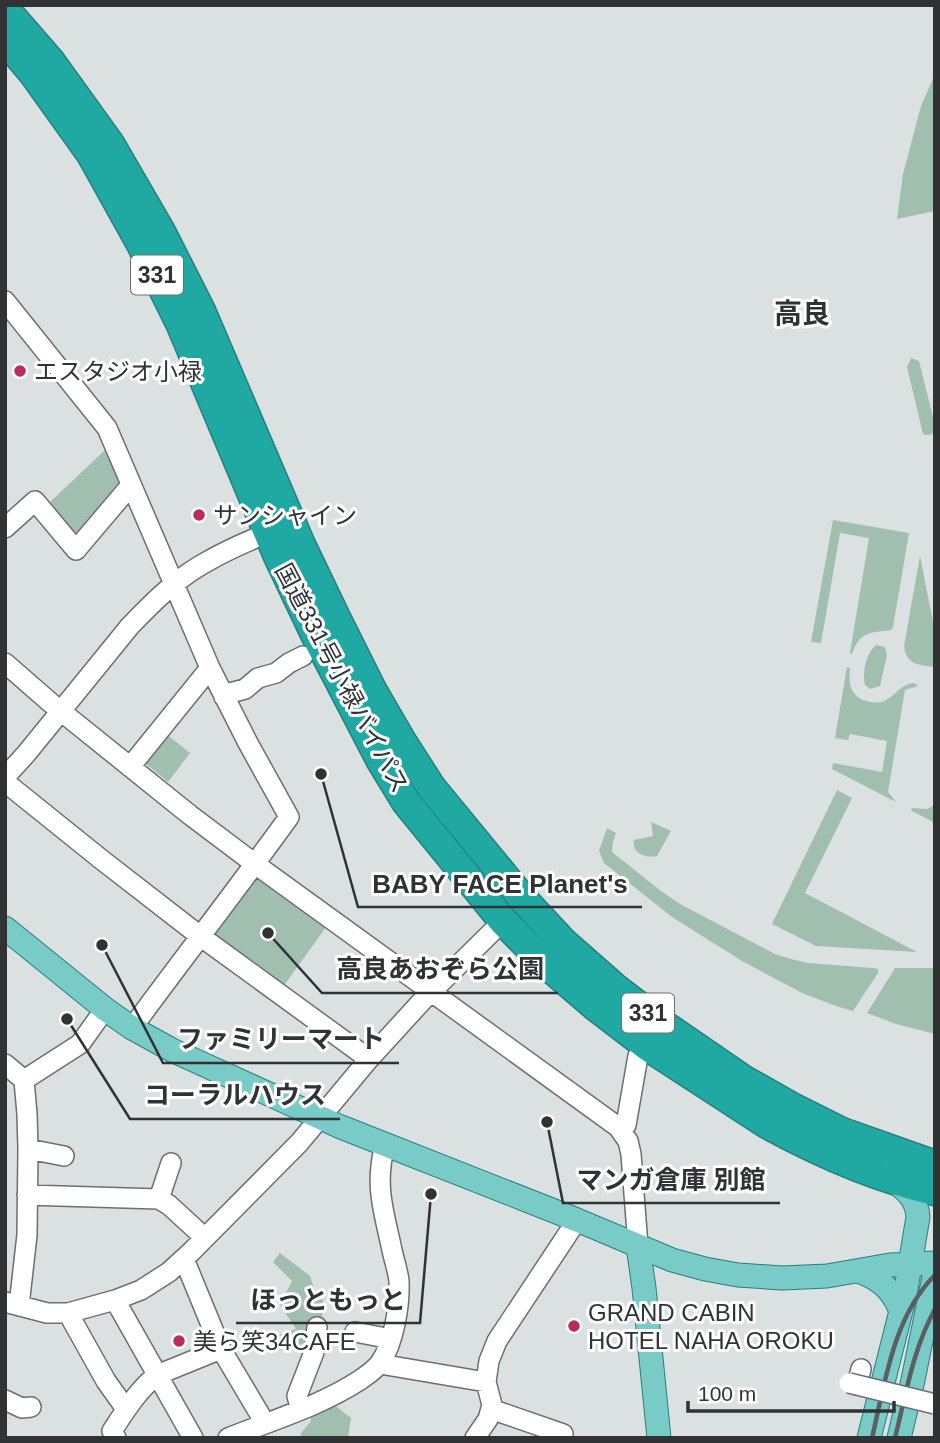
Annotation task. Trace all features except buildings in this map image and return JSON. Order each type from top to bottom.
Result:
[{"type":"highway","name":"国道331号小禄バイパス","points":[[5,9],[51,62],[110,144],[161,232],[201,311],[280,527],[315,634],[381,761],[406,802],[503,921],[546,964],[596,1007],[647,1045],[776,1129],[840,1160],[895,1182],[935,1191]]},
{"type":"highway","name":"国道331号小禄バイパス","points":[[5,40],[33,73],[91,154],[141,244],[280,527],[413,758],[431,787],[523,899],[564,943],[614,987],[744,1080],[842,1132],[935,1165]]},
{"type":"main road","points":[[5,928],[105,1009],[132,1028],[172,1049],[320,1118],[683,1264],[738,1275],[808,1278],[924,1263]]},
{"type":"main road","points":[[905,1155],[935,1184]]},
{"type":"main road","points":[[895,1182],[908,1192],[916,1205],[924,1263],[913,1380],[899,1438]]},
{"type":"main road","points":[[638,1246],[659,1438]]},
{"type":"main road","points":[[869,1438],[903,1303],[924,1263]]},
{"type":"main road","points":[[858,1271],[874,1277],[897,1301],[903,1303]]},
{"type":"street","points":[[5,301],[107,428],[210,668],[289,817],[132,1028]]},
{"type":"street","points":[[5,528],[35,501],[76,550],[131,485]]},
{"type":"street","points":[[280,527],[210,560],[174,584],[147,608],[7,773],[102,860],[200,936],[369,1059]]},
{"type":"street","points":[[225,697],[245,689],[258,678],[280,671],[303,656]]},
{"type":"street","points":[[5,663],[190,816],[610,1120],[624,1133],[631,1154],[638,1246]]},
{"type":"street","points":[[130,767],[210,668]]},
{"type":"street","points":[[5,1064],[24,1080],[27,1114],[27,1235],[12,1304],[47,1313],[68,1313],[115,1300],[141,1290],[184,1259],[299,1143],[369,1059],[431,992],[503,921]]},
{"type":"street","points":[[24,1080],[80,1044],[105,1009]]},
{"type":"street","points":[[626,1125],[638,1056]]},
{"type":"street","points":[[228,1438],[345,1389],[380,1364],[391,1339],[397,1313],[399,1280],[379,1193],[379,1168],[385,1145]]},
{"type":"street","points":[[28,1150],[64,1156]]},
{"type":"street","points":[[159,1199],[171,1163]]},
{"type":"street","points":[[27,1195],[159,1199],[205,1238]]},
{"type":"street","points":[[475,1438],[488,1419],[492,1405],[486,1382],[489,1361],[497,1341],[577,1220]]},
{"type":"street","points":[[184,1259],[221,1349],[265,1423]]},
{"type":"street","points":[[115,1300],[193,1438]]},
{"type":"street","points":[[68,1313],[106,1381],[126,1409]]},
{"type":"street","points":[[301,1409],[297,1396],[314,1352],[317,1327]]},
{"type":"street","points":[[355,1332],[391,1339]]},
{"type":"street","points":[[116,1438],[112,1431],[151,1379],[221,1349]]},
{"type":"street","points":[[380,1364],[486,1382]]},
{"type":"street","points":[[855,1379],[935,1404]]},
{"type":"street","points":[[491,1409],[563,1434]]},
{"type":"green space","points":[[935,74],[935,211],[897,219],[903,174],[921,106]]},
{"type":"green space","points":[[911,358],[919,361],[935,425],[934,433],[930,435],[923,434],[907,367]]},
{"type":"green space","points":[[106,449],[121,484],[82,535],[72,531],[48,504]]},
{"type":"green space","points":[[833,520],[909,533],[893,627],[891,630],[862,637],[852,654],[850,653],[869,538],[840,533],[821,643],[811,642]]},
{"type":"green space","points":[[920,556],[935,632],[935,667],[910,660],[904,646]]},
{"type":"green space","points":[[876,645],[885,647],[887,655],[880,686],[870,689],[865,685],[865,669],[867,658]]},
{"type":"green space","points":[[847,667],[850,668],[852,690],[870,702],[884,701],[910,684],[918,686],[905,690],[888,792],[896,802],[832,769],[833,763],[882,772],[887,741],[850,734],[848,740],[835,738]]},
{"type":"green space","points":[[165,733],[190,753],[168,782],[145,763]]},
{"type":"green space","points":[[837,790],[852,798],[805,893],[917,952],[816,946],[772,924]]},
{"type":"green space","points":[[935,805],[935,823],[911,808],[927,809]]},
{"type":"green space","points":[[651,822],[671,831],[657,856],[653,857],[640,854],[634,845],[634,840],[653,836]]},
{"type":"green space","points":[[607,828],[616,833],[612,852],[680,904],[775,954],[808,963],[873,968],[878,969],[878,973],[853,1011],[802,993],[742,961],[672,917],[604,863],[599,851]]},
{"type":"green space","points":[[251,877],[257,877],[326,927],[283,987],[214,937],[213,930]]},
{"type":"green space","points":[[895,968],[935,968],[935,1034],[867,1013]]},
{"type":"green space","points":[[280,1253],[310,1276],[317,1298],[323,1300],[322,1320],[309,1320],[305,1344],[279,1350],[278,1335],[296,1329],[280,1305],[292,1281],[273,1262]]},
{"type":"green space","points":[[332,1403],[351,1418],[348,1438],[300,1438],[311,1421],[310,1413]]},
{"type":"railway","points":[[872,1438],[900,1331],[909,1310],[935,1275]]},
{"type":"railway","points":[[895,1438],[916,1356],[935,1309]]},
{"type":"place","name":"エスタジオ小禄","points":[[20,371]]},
{"type":"place","name":"サンシャイン","points":[[199,515]]},
{"type":"place","name":"BABY FACE Planet's","points":[[321,774]]},
{"type":"place","name":"高良あおぞら公園","points":[[268,933]]},
{"type":"place","name":"ファミリーマート","points":[[102,945]]},
{"type":"place","name":"コーラルハウス","points":[[67,1019]]},
{"type":"place","name":"マンガ倉庫 別館","points":[[547,1122]]},
{"type":"place","name":"ほっともっと","points":[[431,1194]]},
{"type":"place","name":"GRAND CABIN HOTEL NAHA OROKU","points":[[574,1326]]},
{"type":"place","name":"美ら笑34CAFE","points":[[179,1341]]},
{"type":"district","name":"高良","points":[[802,313]]}]
